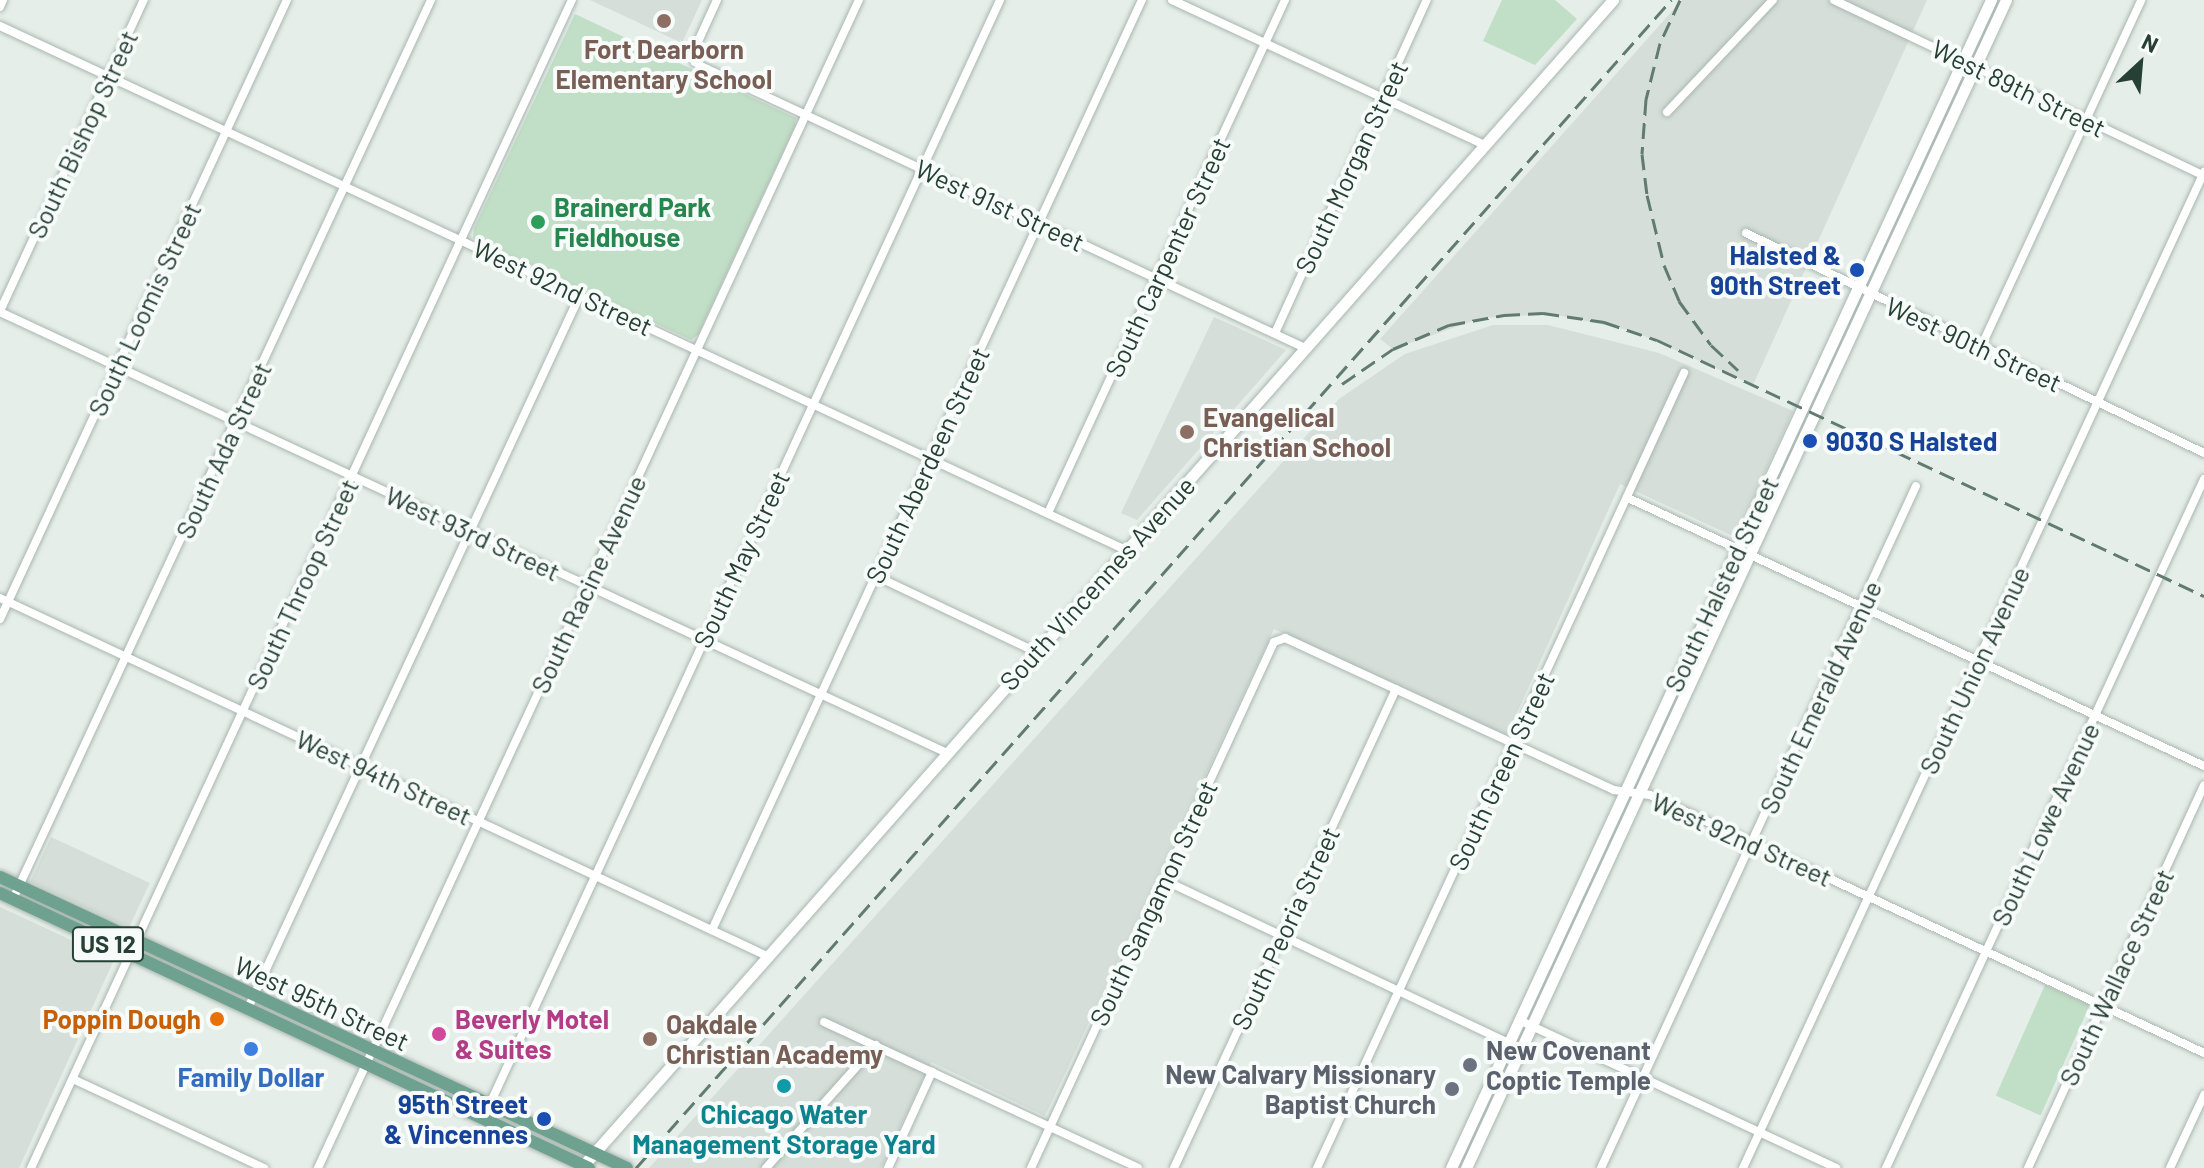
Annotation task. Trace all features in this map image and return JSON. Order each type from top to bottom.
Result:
[{"type":"main road","name":"South Vincennes Avenue","points":[[585,1167],[767,956],[1613,0]]},
{"type":"main road","name":"South Halsted Street","points":[[1451,1168],[1991,0]]},
{"type":"main road","name":"South Halsted Street","points":[[1466,1168],[2006,0]]},
{"type":"main road","name":"West 95th Street","points":[[0,877],[627,1168]]},
{"type":"main road","name":"West 95th Street","points":[[0,893],[585,1167]]},
{"type":"street","points":[[0,7],[3,0]]},
{"type":"street","name":"South Bishop Street","points":[[0,312],[144,0]]},
{"type":"street","name":"South Loomis Street","points":[[0,619],[4,600],[117,367],[287,0]]},
{"type":"street","name":"South Ada Street","points":[[13,899],[431,0]]},
{"type":"street","points":[[560,0],[571,2]]},
{"type":"street","name":"West 91st Street","points":[[717,0],[696,46],[695,62],[1305,348]]},
{"type":"street","name":"South Racine Avenue","points":[[318,1168],[859,0]]},
{"type":"street","name":"South May Street","points":[[483,1119],[1000,0]]},
{"type":"street","name":"South Aberdeen Street","points":[[712,930],[1142,0]]},
{"type":"street","points":[[1172,0],[1486,146]]},
{"type":"street","name":"South Carpenter Street","points":[[1048,513],[1285,0]]},
{"type":"street","name":"South Morgan Street","points":[[1275,333],[1427,0]]},
{"type":"street","points":[[1667,112],[1773,0]]},
{"type":"street","name":"West 89th Street","points":[[1834,0],[2203,175]]},
{"type":"street","points":[[1981,347],[2141,0]]},
{"type":"street","name":"South Throop Street","points":[[31,1168],[571,2]]},
{"type":"street","name":"West 92nd Street","points":[[0,26],[1126,550]]},
{"type":"street","name":"South Union Avenue","points":[[1743,1168],[2203,175]]},
{"type":"street","name":"West 90th Street","points":[[1746,233],[2204,453]]},
{"type":"street","points":[[248,1008],[580,295]]},
{"type":"street","name":"West 93rd Street","points":[[0,312],[947,753]]},
{"type":"street","name":"South Green Street","points":[[1317,1168],[1684,373]]},
{"type":"street","name":"South Lowe Avenue","points":[[1886,1168],[2204,479]]},
{"type":"street","name":"South Emerald Avenue","points":[[1601,1168],[1916,486]]},
{"type":"street","points":[[1628,498],[2204,766]]},
{"type":"street","points":[[876,576],[1036,652]]},
{"type":"street","name":"West 94th Street","points":[[4,600],[767,956]]},
{"type":"street","name":"West 92nd Street","points":[[1277,640],[1293,639],[1614,790],[1650,795],[2204,1053]]},
{"type":"street","name":"South Sangamon Street","points":[[1031,1168],[1277,640]]},
{"type":"street","name":"South Peoria Street","points":[[1174,1168],[1396,689]]},
{"type":"street","name":"South Wallace Street","points":[[2028,1168],[2204,786]]},
{"type":"street","points":[[1164,880],[1521,1049]]},
{"type":"street","points":[[1519,1020],[1836,1168]]},
{"type":"street","points":[[824,1022],[1138,1168]]},
{"type":"street","points":[[766,1168],[876,1045]]},
{"type":"street","points":[[888,1168],[932,1072]]},
{"type":"street","points":[[73,1079],[264,1168]]},
{"type":"street","points":[[2170,1168],[2204,1095]]},
{"type":"shaded area","name":"Fort Dearborn Elementary School","points":[[590,0],[702,0],[682,43]]},
{"type":"shaded area","points":[[1682,0],[1927,0],[1753,385],[1633,331],[1552,314],[1481,318],[1393,349],[1380,339]]},
{"type":"shaded area","name":"Evangelical Christian School","points":[[1214,317],[1286,350],[1137,520],[1121,513]]},
{"type":"shaded area","points":[[1493,325],[1548,325],[1659,353],[1793,411],[1735,537],[1620,484],[1507,735],[1274,629],[1045,1116],[931,1062],[881,1168],[649,1168],[1339,399],[1405,354]]},
{"type":"shaded area","points":[[51,837],[150,883],[129,927],[30,881]]},
{"type":"shaded area","points":[[0,907],[114,960],[19,1168],[0,1168]]},
{"type":"green space","points":[[1502,0],[1555,0],[1577,19],[1535,65],[1483,41]]},
{"type":"green space","points":[[575,14],[796,118],[698,335],[691,340],[473,238],[474,228]]},
{"type":"green space","points":[[2045,985],[2090,1005],[2041,1115],[1996,1096]]},
{"type":"railway","points":[[636,1168],[1671,0]]},
{"type":"railway","points":[[1680,0],[1660,43],[1646,99],[1642,154],[1647,195],[1664,265],[1679,301],[1711,345],[1738,370]]},
{"type":"railway","points":[[1342,384],[1393,349],[1449,325],[1504,315],[1543,313],[1604,322],[1657,340],[2204,596]]},
{"type":"place","name":"Fort Dearborn Elementary School","points":[[664,21]]},
{"type":"place","name":"Brainerd Park Fieldhouse","points":[[538,222]]},
{"type":"place","name":"Halsted & 90th Street","points":[[1857,270]]},
{"type":"place","name":"Evangelical Christian School","points":[[1187,432]]},
{"type":"place","name":"9030 S Halsted","points":[[1810,441]]},
{"type":"place","name":"Poppin Dough","points":[[217,1019]]},
{"type":"place","name":"Beverly Motel & Suites","points":[[439,1034]]},
{"type":"place","name":"Oakdale Christian Academy","points":[[650,1039]]},
{"type":"place","name":"Family Dollar","points":[[251,1049]]},
{"type":"place","name":"New Covenant Coptic Temple","points":[[1470,1065]]},
{"type":"place","name":"Chicago Water Management Storage Yard","points":[[784,1086]]},
{"type":"place","name":"New Calvary Missionary Baptist Church","points":[[1452,1089]]},
{"type":"place","name":"95th Street & Vincennes","points":[[544,1119]]}]
